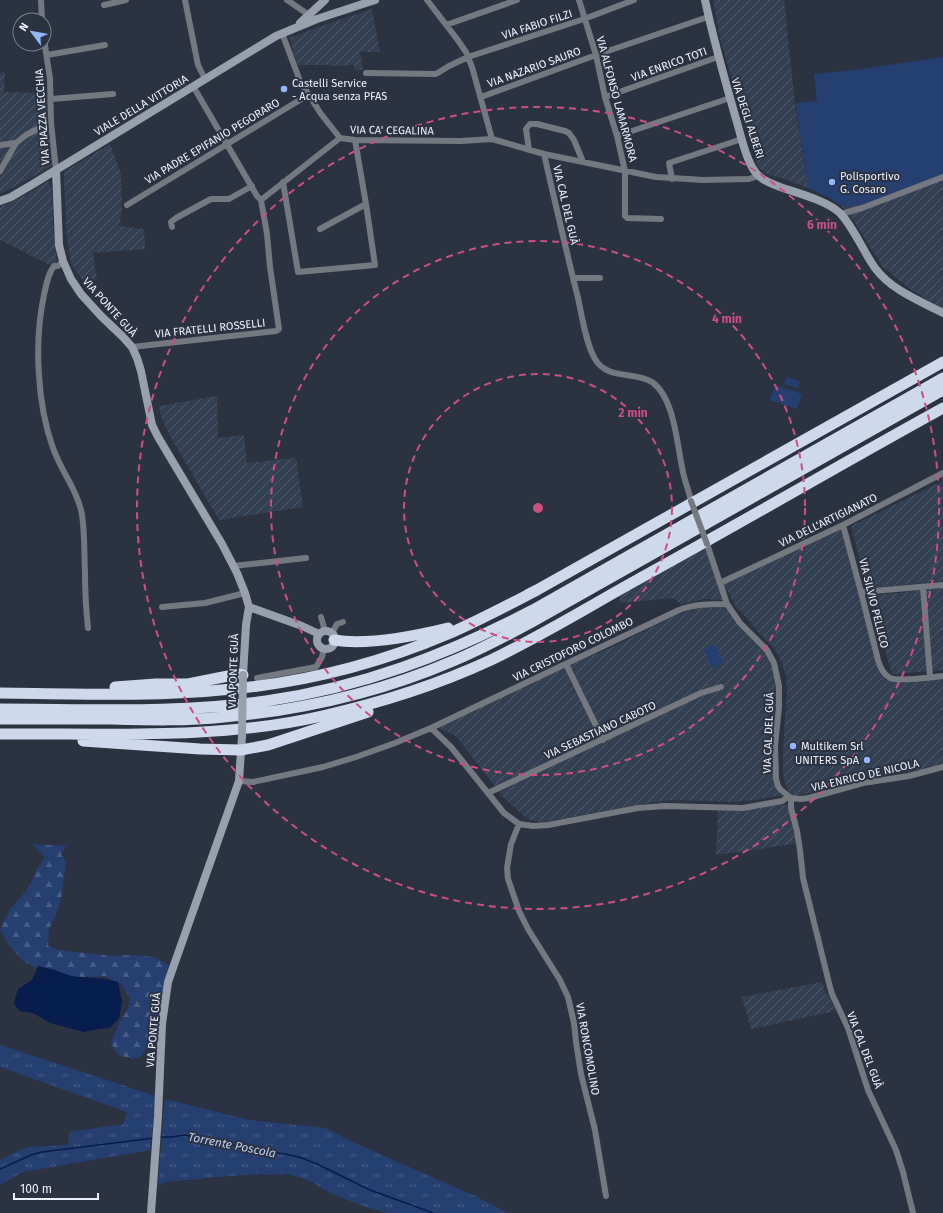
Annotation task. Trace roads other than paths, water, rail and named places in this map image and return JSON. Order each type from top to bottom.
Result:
[{"type":"highway","points":[[0,693],[112,694],[202,692],[240,688],[302,679],[345,669],[414,647],[468,625],[537,590],[943,362]]},
{"type":"highway","points":[[0,709],[167,709],[238,704],[280,699],[323,690],[371,678],[418,663],[475,639],[533,610],[943,378]]},
{"type":"highway","points":[[0,719],[171,720],[238,716],[283,710],[324,702],[415,676],[470,654],[513,632],[943,390]]},
{"type":"highway","points":[[0,734],[200,749],[241,750],[268,745],[310,732],[429,690],[464,675],[560,624],[943,408]]},
{"type":"highway","points":[[328,635],[357,642],[403,637],[451,627],[537,590]]},
{"type":"highway","points":[[0,734],[150,734],[200,732],[284,723],[319,717],[388,699],[427,686],[490,660]]},
{"type":"highway","points":[[0,693],[41,689],[188,684],[238,674],[243,675]]},
{"type":"street","points":[[41,0],[42,12]]},
{"type":"street","points":[[104,5],[126,0]]},
{"type":"street","points":[[185,0],[198,65],[205,79]]},
{"type":"street","points":[[287,0],[309,15]]},
{"type":"street","points":[[293,29],[325,0]]},
{"type":"street","points":[[293,29],[317,19],[375,0]]},
{"type":"street","points":[[427,0],[458,39],[468,57],[481,97],[492,139]]},
{"type":"street","points":[[446,25],[517,0]]},
{"type":"street","name":"VIA ALFONSO LAMARMORA","points":[[579,0],[596,55],[626,171],[625,216],[627,218],[661,219]]},
{"type":"street","name":"VIA FABIO FILZI","points":[[366,73],[436,74],[468,57],[584,19],[634,0]]},
{"type":"street","name":"VIA DEGLI ALBERI","points":[[704,0],[718,57],[742,139],[751,165],[758,176],[766,182],[815,200],[841,214]]},
{"type":"street","name":"VIA NAZARIO SAURO","points":[[481,97],[596,55],[708,17]]},
{"type":"street","name":"VIALE DELLA VITTORIA","points":[[0,201],[11,197],[193,86],[293,29]]},
{"type":"street","name":"VIA CA' CEGALINA","points":[[282,34],[300,81],[308,95],[340,138],[355,140],[461,141],[492,139]]},
{"type":"street","points":[[47,55],[105,45]]},
{"type":"street","name":"VIA PIAZZA VECCHIA","points":[[46,52],[50,78],[51,122],[56,170]]},
{"type":"street","name":"VIA ENRICO TOTI","points":[[606,98],[718,57]]},
{"type":"street","points":[[193,86],[257,196],[261,200],[340,138]]},
{"type":"street","points":[[51,99],[113,94]]},
{"type":"street","name":"VIA PADRE EPIFANIO PEGORARO","points":[[127,205],[308,95]]},
{"type":"street","points":[[617,136],[730,98]]},
{"type":"street","points":[[0,171],[16,144],[26,135],[51,122]]},
{"type":"street","points":[[529,150],[526,129],[530,124],[537,124],[569,133],[574,140],[583,162]]},
{"type":"street","name":"VIA CAL DEL GUÀ","points":[[492,139],[544,154],[589,343],[595,360],[603,368],[612,372],[646,379],[657,386],[665,398],[670,408],[683,473],[691,501],[727,604],[740,623],[767,650],[774,663],[779,686],[779,707],[775,746],[776,779],[780,790],[789,798],[797,831],[803,878],[829,983],[835,1001],[848,1028],[868,1090],[896,1150],[913,1213]]},
{"type":"street","points":[[672,179],[669,163],[742,139]]},
{"type":"street","points":[[283,182],[298,272],[375,265],[355,140]]},
{"type":"street","points":[[0,145],[16,144]]},
{"type":"street","points":[[544,154],[672,179],[749,179],[758,176]]},
{"type":"street","name":"VIA PONTE GUÀ","points":[[56,170],[59,245],[63,261],[71,279],[81,294],[132,347],[141,371],[152,425],[222,544],[245,593],[249,607],[246,625],[243,675],[242,736],[239,781],[168,982],[162,1024],[157,1131],[151,1213]]},
{"type":"street","points":[[943,177],[862,208],[841,214],[876,270],[883,277],[900,290],[943,313]]},
{"type":"street","points":[[172,227],[172,222],[176,218],[211,199],[229,199],[252,186]]},
{"type":"street","name":"VIA FRATELLI ROSSELLI","points":[[132,347],[278,330],[267,234],[261,200]]},
{"type":"street","points":[[320,229],[366,204]]},
{"type":"street","points":[[63,261],[58,266],[54,266],[51,270],[47,281],[42,306],[39,335],[40,386],[45,420],[53,448],[59,464],[76,494],[82,515],[88,628]]},
{"type":"street","points":[[573,278],[600,278]]},
{"type":"street","name":"VIA DELL'ARTIGIANATO","points":[[720,583],[843,525],[943,473]]},
{"type":"street","name":"VIA SILVIO PELLICO","points":[[843,525],[862,592],[880,667],[887,676],[894,679],[930,677]]},
{"type":"street","points":[[233,566],[306,558]]},
{"type":"street","points":[[862,592],[943,585]]},
{"type":"street","points":[[923,587],[930,677],[943,676]]},
{"type":"street","points":[[162,607],[205,603],[245,593]]},
{"type":"street","name":"VIA CRISTOFORO COLOMBO","points":[[239,781],[253,782],[323,767],[395,743],[431,728],[688,606],[701,604],[727,604]]},
{"type":"street","points":[[249,607],[328,635]]},
{"type":"street","points":[[321,617],[328,635],[332,646],[324,648],[319,646],[317,637],[328,635],[337,624],[343,622]]},
{"type":"street","points":[[257,678],[316,667],[322,657],[324,648]]},
{"type":"street","points":[[566,664],[603,740]]},
{"type":"street","name":"VIA SEBASTIANO CABOTO","points":[[488,793],[701,693],[721,687]]},
{"type":"street","points":[[431,728],[451,747],[504,813],[519,824],[533,826],[548,825],[638,808],[665,806],[743,808],[782,801],[789,798]]},
{"type":"street","name":"VIA ENRICO DE NICOLA","points":[[789,798],[809,798],[863,783],[909,776],[943,767]]},
{"type":"street","name":"VIA RONCOMOLINO","points":[[519,824],[511,844],[508,879],[519,911],[528,929],[560,980],[568,997],[574,1023],[581,1074],[595,1130],[606,1196]]},
{"type":"waterway","name":"Torrente Poscola","points":[[160,1137],[185,1135],[251,1150],[285,1154],[302,1158],[370,1190],[433,1213]]},
{"type":"waterway","name":"Torrente Poscola","points":[[0,1169],[31,1155],[42,1152],[154,1138]]},
{"type":"place","name":"Castelli Service - Acqua senza PFAS","points":[[284,89]]},
{"type":"place","name":"Polisportivo G. Cosaro","points":[[832,182]]},
{"type":"place","name":"Multikem Srl","points":[[793,746]]},
{"type":"place","name":"UNITERS SpA","points":[[867,760]]}]
